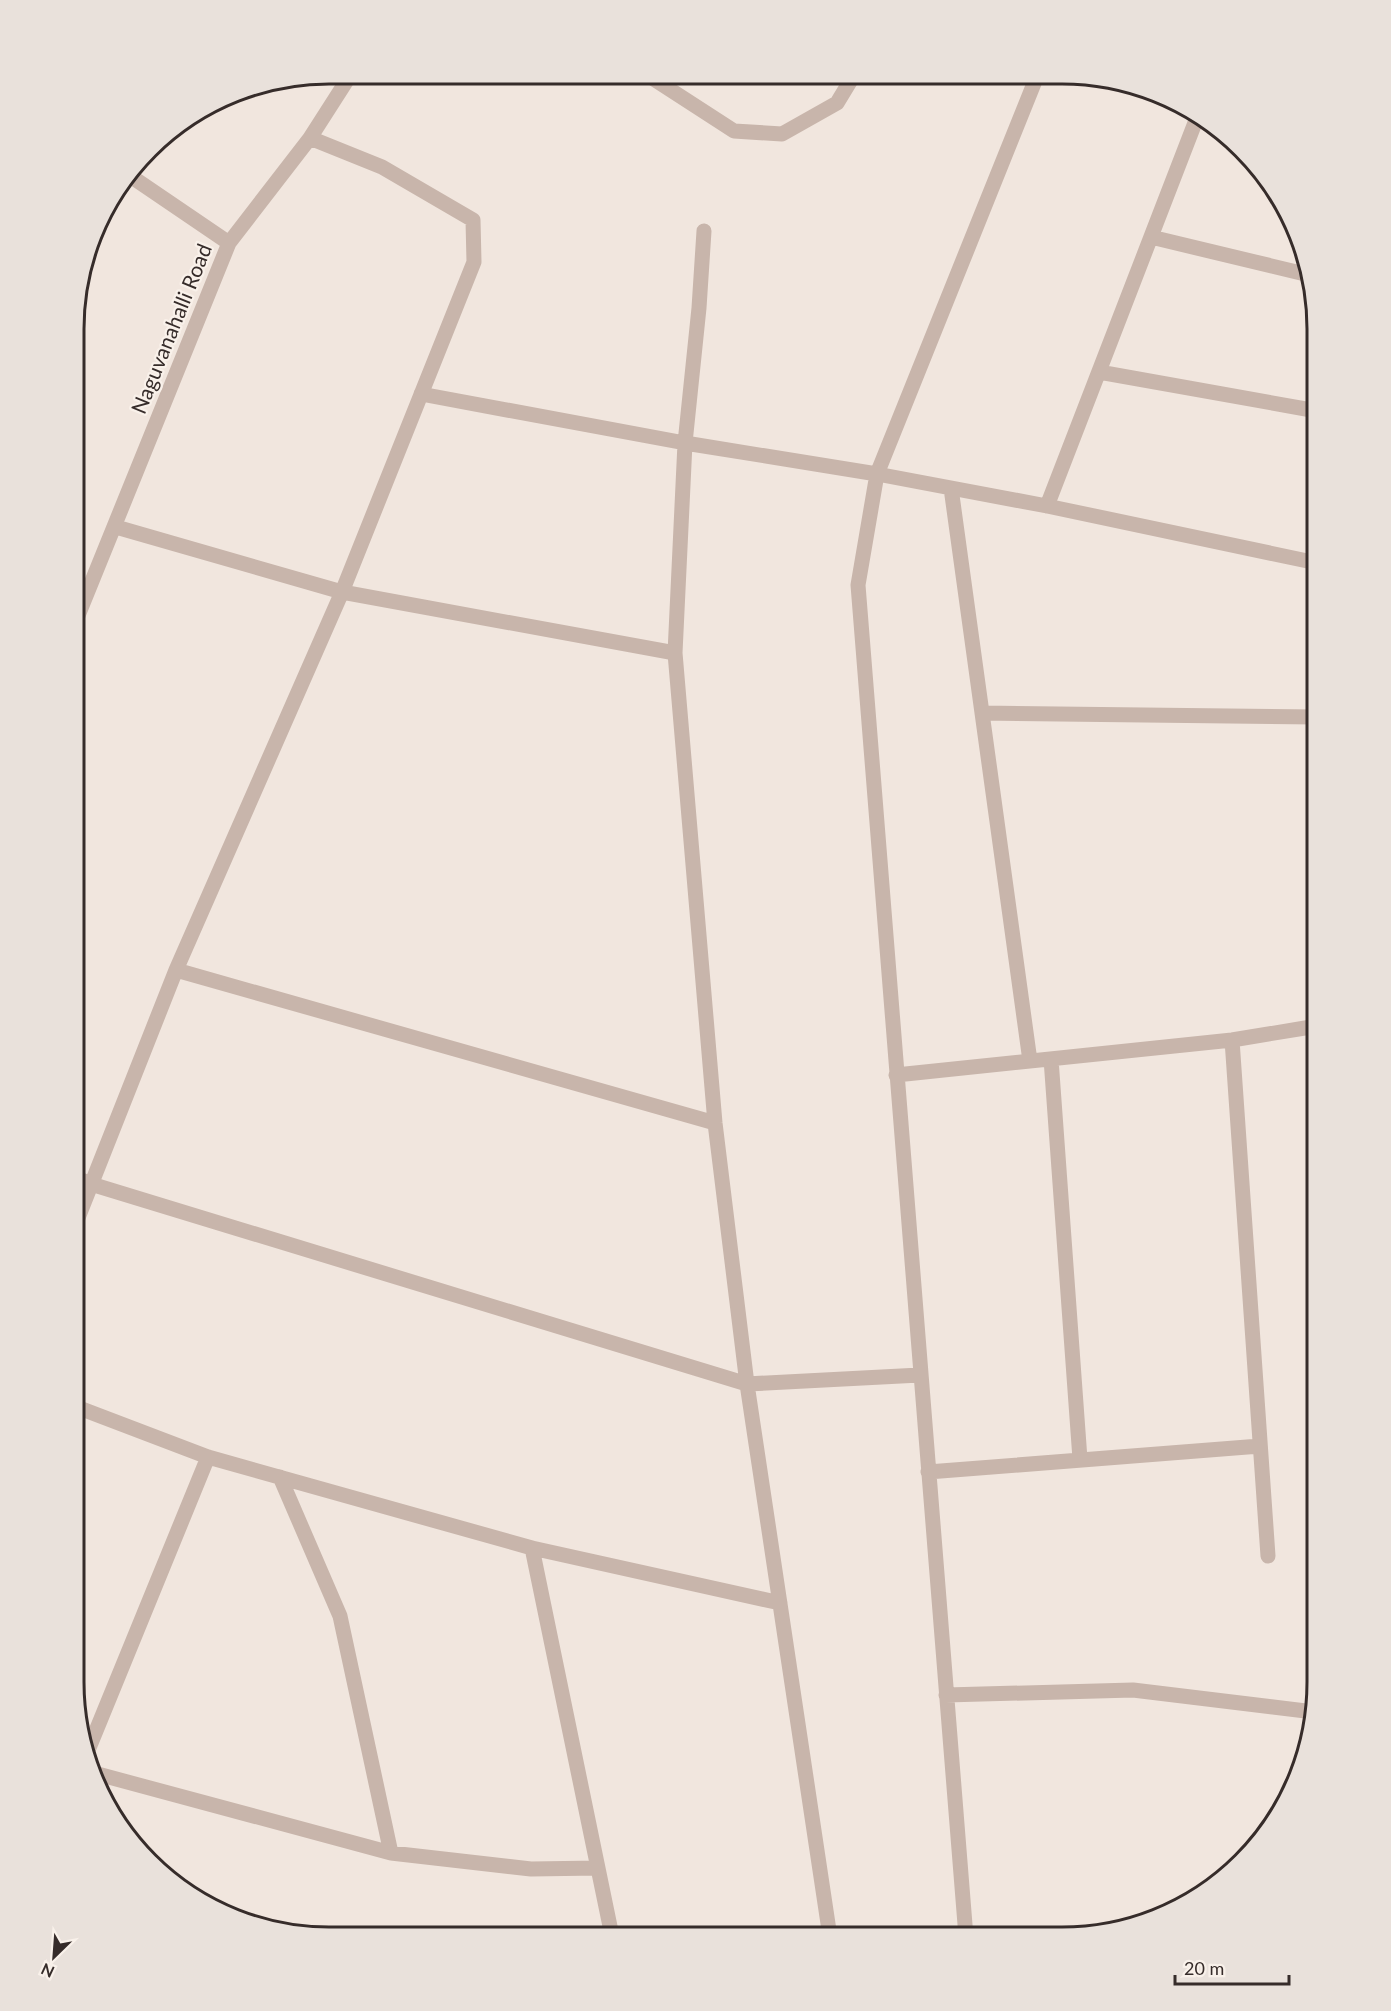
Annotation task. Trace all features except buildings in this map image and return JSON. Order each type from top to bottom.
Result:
[{"type":"street","name":"Naguvanahalli Road","points":[[84,602],[229,243],[310,138],[345,84]]},
{"type":"street","points":[[661,84],[734,131],[782,134],[837,103],[849,84]]},
{"type":"street","points":[[965,1927],[858,585],[877,474],[1034,84]]},
{"type":"street","points":[[1047,506],[1195,123]]},
{"type":"street","points":[[84,1202],[176,970],[342,592],[474,262],[473,220],[382,167],[310,138]]},
{"type":"street","points":[[135,180],[229,243]]},
{"type":"street","points":[[704,231],[699,308],[685,443],[675,653],[715,1123],[747,1384],[829,1927]]},
{"type":"street","points":[[1151,237],[1300,273]]},
{"type":"street","points":[[1099,372],[1307,409]]},
{"type":"street","points":[[422,394],[685,443],[877,474],[1047,506],[1307,561]]},
{"type":"street","points":[[951,488],[1030,1061]]},
{"type":"street","points":[[116,527],[342,592],[675,653]]},
{"type":"street","points":[[982,713],[1307,717]]},
{"type":"street","points":[[176,970],[715,1123]]},
{"type":"street","points":[[896,1075],[1232,1040],[1307,1028]]},
{"type":"street","points":[[1232,1040],[1268,1556]]},
{"type":"street","points":[[1051,1059],[1080,1459]]},
{"type":"street","points":[[84,1182],[747,1384],[920,1375]]},
{"type":"street","points":[[84,1410],[208,1457],[532,1548],[780,1603]]},
{"type":"street","points":[[928,1472],[1260,1446]]},
{"type":"street","points":[[91,1742],[208,1457]]},
{"type":"street","points":[[280,1477],[340,1616],[391,1853]]},
{"type":"street","points":[[532,1548],[610,1927]]},
{"type":"street","points":[[946,1695],[1133,1690],[1305,1711]]},
{"type":"street","points":[[103,1775],[391,1853],[531,1869],[598,1868]]}]
